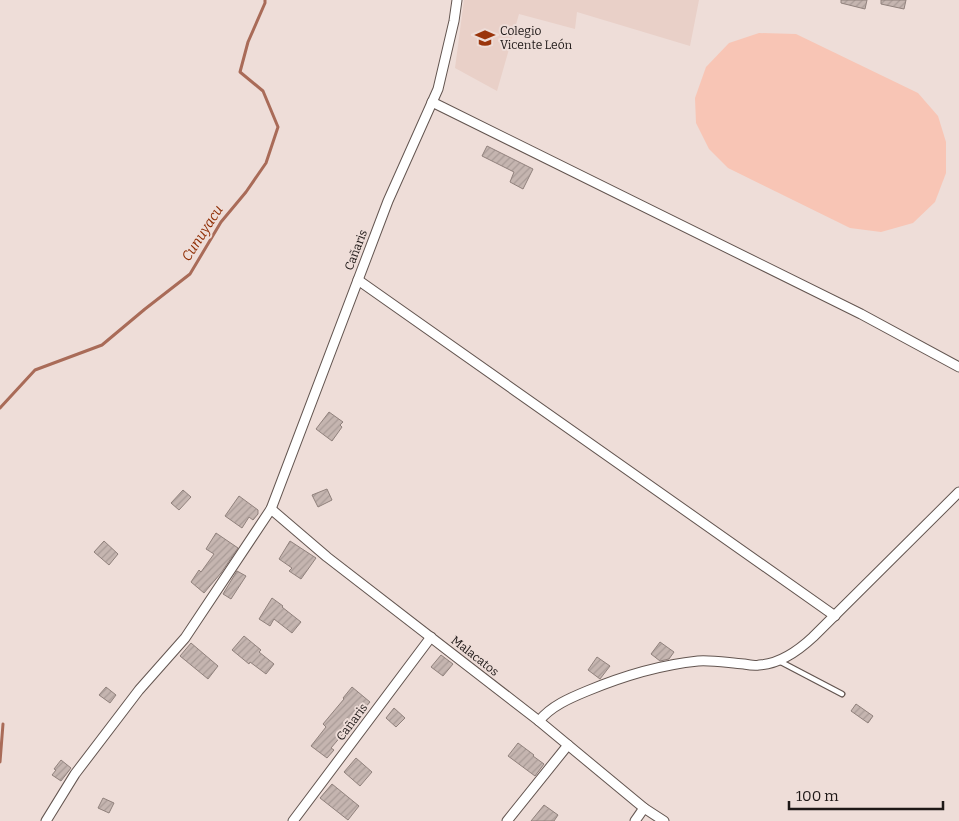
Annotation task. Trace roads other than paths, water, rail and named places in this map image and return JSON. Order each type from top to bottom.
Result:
[{"type":"street","name":"Cañaris","points":[[46,821],[75,774],[139,690],[185,638],[271,509],[388,201],[438,89],[457,0]]},
{"type":"street","points":[[432,102],[861,314],[959,367]]},
{"type":"street","points":[[358,280],[836,616]]},
{"type":"street","points":[[539,721],[546,713],[559,704],[610,681],[644,670],[700,661],[759,666],[778,661],[806,644],[836,616],[959,492]]},
{"type":"street","name":"Malacatos","points":[[271,509],[327,557],[539,721],[644,808],[664,821]]},
{"type":"street","name":"Cañaris","points":[[293,821],[430,637]]},
{"type":"street","points":[[507,821],[568,744]]},
{"type":"street","points":[[635,821],[644,808]]},
{"type":"lane","points":[[778,661],[842,694]]},
{"type":"waterway","name":"Cunuyacu","points":[[0,408],[35,370],[102,345],[190,274],[221,222],[246,192],[266,163],[278,127],[263,91],[240,72],[248,42],[265,0]]},
{"type":"waterway","points":[[0,762],[3,724]]},
{"type":"place","name":"Colegio Vicente León","points":[[485,38]]}]
